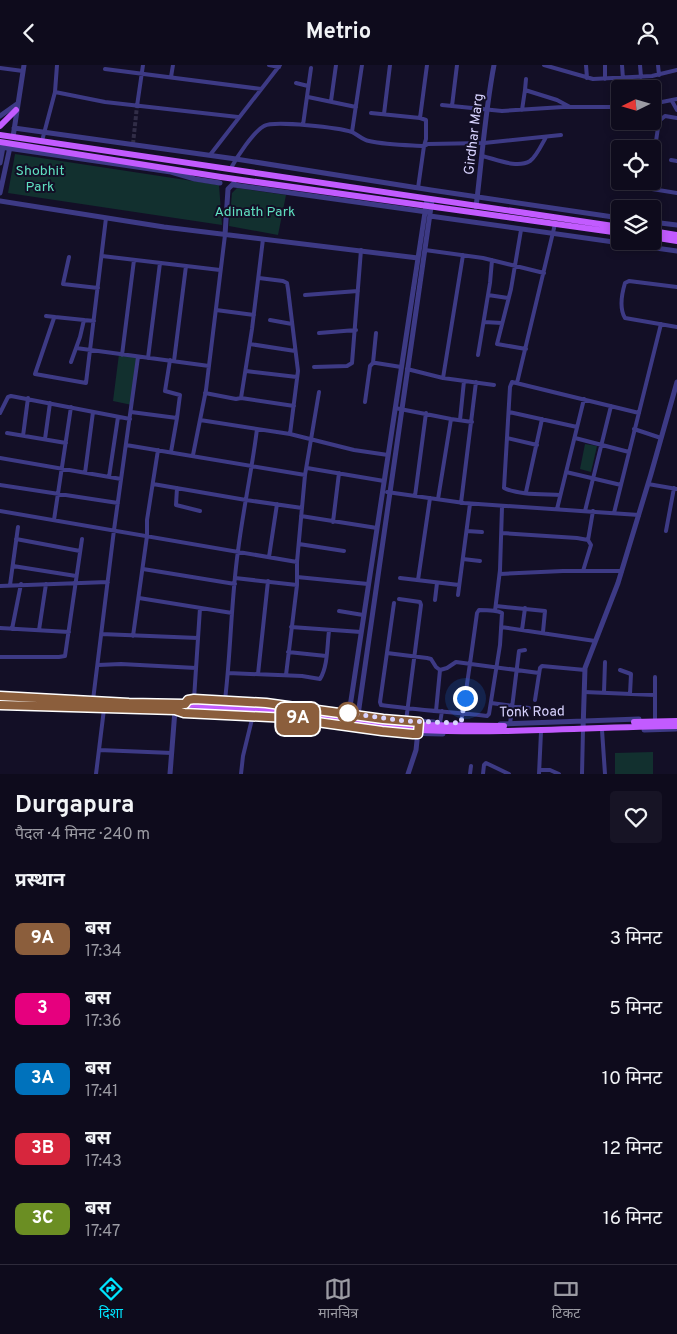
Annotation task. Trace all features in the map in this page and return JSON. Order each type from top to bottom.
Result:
[{"type":"main road","points":[[0,127],[16,107]]},
{"type":"main road","points":[[0,135],[6,144],[220,180],[611,232]]},
{"type":"main road","points":[[6,144],[42,141],[231,168],[429,207],[476,207],[611,226]]},
{"type":"main road","points":[[661,232],[677,235]]},
{"type":"main road","points":[[661,238],[677,241]]},
{"type":"main road","name":"Tonk Road","points":[[0,696],[189,704]]},
{"type":"main road","points":[[189,704],[277,713],[395,729],[480,731],[677,728]]},
{"type":"main road","points":[[175,710],[189,704],[260,706],[421,725],[485,726],[677,720]]},
{"type":"main road","name":"Tonk Road","points":[[0,705],[175,710]]},
{"type":"street","points":[[42,141],[55,92],[58,65]]},
{"type":"street","points":[[137,106],[143,65]]},
{"type":"street","points":[[172,77],[173,65]]},
{"type":"street","points":[[269,65],[280,66]]},
{"type":"street","points":[[331,101],[336,65]]},
{"type":"street","points":[[352,132],[362,65]]},
{"type":"street","points":[[384,114],[390,65]]},
{"type":"street","points":[[420,118],[426,65]]},
{"type":"street","points":[[452,106],[457,65]]},
{"type":"street","name":"Girdhar Marg","points":[[476,207],[486,111],[494,65]]},
{"type":"street","points":[[544,65],[555,66],[587,78],[605,79],[659,75],[677,70]]},
{"type":"street","points":[[586,65],[587,78]]},
{"type":"street","points":[[605,65],[605,79]]},
{"type":"street","points":[[622,65],[623,79]]},
{"type":"street","points":[[640,65],[641,77]]},
{"type":"street","points":[[658,65],[659,75]]},
{"type":"street","points":[[212,156],[238,117],[280,66]]},
{"type":"street","points":[[0,68],[23,68],[14,128],[0,163]]},
{"type":"street","points":[[302,125],[308,97],[311,68]]},
{"type":"street","points":[[105,69],[261,89]]},
{"type":"street","points":[[522,110],[526,79]]},
{"type":"street","points":[[296,83],[308,86]]},
{"type":"street","points":[[525,91],[557,100],[571,107]]},
{"type":"street","points":[[55,92],[105,102],[238,117]]},
{"type":"street","points":[[308,97],[356,107]]},
{"type":"street","points":[[661,102],[675,100],[677,110]]},
{"type":"street","points":[[442,105],[486,111],[611,107]]},
{"type":"street","points":[[0,116],[16,107]]},
{"type":"street","points":[[371,113],[426,120],[427,127],[418,188]]},
{"type":"street","points":[[656,140],[659,121],[665,117],[677,118]]},
{"type":"street","points":[[231,168],[236,159],[264,126],[276,123],[352,132],[370,141],[424,147],[428,144],[484,143],[561,135]]},
{"type":"street","points":[[14,128],[236,159],[611,217]]},
{"type":"street","points":[[482,156],[517,164],[524,163],[532,160],[546,137]]},
{"type":"street","points":[[0,193],[6,144]]},
{"type":"street","points":[[130,155],[133,144]]},
{"type":"street","points":[[671,161],[677,161]]},
{"type":"street","points":[[187,173],[195,179],[220,180],[228,189]]},
{"type":"street","points":[[193,455],[209,366],[225,235],[228,189],[234,182]]},
{"type":"street","points":[[658,190],[677,193]]},
{"type":"street","points":[[0,201],[225,235],[418,258]]},
{"type":"street","points":[[429,207],[521,229],[677,251]]},
{"type":"street","points":[[356,727],[425,249],[429,207]]},
{"type":"street","points":[[347,726],[418,258],[429,207]]},
{"type":"street","points":[[55,317],[35,374],[86,383],[106,218]]},
{"type":"street","points":[[661,223],[677,225]]},
{"type":"street","points":[[517,383],[555,224]]},
{"type":"street","points":[[521,229],[497,344],[526,349]]},
{"type":"street","points":[[241,398],[250,344],[263,239]]},
{"type":"street","points":[[425,249],[492,260],[544,273]]},
{"type":"street","points":[[314,367],[347,366],[352,363],[361,250]]},
{"type":"street","points":[[443,378],[463,255]]},
{"type":"street","points":[[102,256],[220,270]]},
{"type":"street","points":[[69,257],[63,284],[98,288]]},
{"type":"street","points":[[122,355],[134,260]]},
{"type":"street","points":[[478,355],[492,260]]},
{"type":"street","points":[[148,358],[160,263]]},
{"type":"street","points":[[171,452],[180,395],[165,391],[172,361],[186,266]]},
{"type":"street","points":[[259,278],[287,283],[297,377],[290,434]]},
{"type":"street","points":[[677,287],[628,281],[625,283],[622,308],[625,318],[677,327]]},
{"type":"street","points":[[305,295],[358,291]]},
{"type":"street","points":[[488,295],[508,298]]},
{"type":"street","points":[[216,310],[254,315]]},
{"type":"street","points":[[46,316],[94,321]]},
{"type":"street","points":[[71,363],[84,320]]},
{"type":"street","points":[[270,320],[292,324]]},
{"type":"street","points":[[484,321],[502,323]]},
{"type":"street","points":[[614,513],[661,324]]},
{"type":"street","points":[[319,333],[356,330]]},
{"type":"street","points":[[365,402],[368,373],[373,363],[376,333]]},
{"type":"street","points":[[250,344],[295,351]]},
{"type":"street","points":[[76,349],[209,366]]},
{"type":"street","points":[[93,700],[138,357]]},
{"type":"street","points":[[373,363],[401,367]]},
{"type":"street","points":[[407,369],[443,378],[494,385]]},
{"type":"street","points":[[246,371],[297,377]]},
{"type":"street","points":[[460,420],[464,381]]},
{"type":"street","points":[[461,503],[476,382]]},
{"type":"street","points":[[560,495],[504,488],[510,387],[512,382],[639,413]]},
{"type":"street","points":[[582,774],[585,670],[622,571],[675,395],[677,382]]},
{"type":"street","points":[[286,675],[297,585],[297,562],[305,475],[320,392]]},
{"type":"street","points":[[205,393],[294,406]]},
{"type":"street","points":[[0,413],[8,397],[11,396],[130,419]]},
{"type":"street","points":[[23,435],[28,398]]},
{"type":"street","points":[[557,509],[584,399]]},
{"type":"street","points":[[45,439],[50,403]]},
{"type":"street","points":[[585,511],[611,406]]},
{"type":"street","points":[[54,520],[72,407]]},
{"type":"street","points":[[395,408],[472,422]]},
{"type":"street","points":[[85,473],[93,412]]},
{"type":"street","points":[[131,412],[177,418]]},
{"type":"street","points":[[509,412],[577,427]]},
{"type":"street","points":[[414,496],[426,413]]},
{"type":"street","points":[[109,477],[118,417]]},
{"type":"street","points":[[438,499],[451,419]]},
{"type":"street","points":[[526,492],[542,419]]},
{"type":"street","points":[[200,420],[290,434],[354,450],[388,455]]},
{"type":"street","points":[[225,700],[238,551],[256,429]]},
{"type":"street","points":[[634,429],[662,438]]},
{"type":"street","points":[[7,433],[66,443]]},
{"type":"street","points":[[507,438],[537,445]]},
{"type":"street","points":[[575,438],[629,451]]},
{"type":"street","points":[[126,445],[305,475]]},
{"type":"street","points":[[133,636],[158,450]]},
{"type":"street","points":[[0,458],[121,479]]},
{"type":"street","points":[[307,468],[384,481]]},
{"type":"street","points":[[566,472],[621,485]]},
{"type":"street","points":[[333,521],[338,473]]},
{"type":"street","points":[[153,484],[302,508]]},
{"type":"street","points":[[648,484],[675,488],[666,531]]},
{"type":"street","points":[[0,485],[118,503]]},
{"type":"street","points":[[177,488],[175,502],[177,506],[200,511]]},
{"type":"street","points":[[382,491],[502,507],[639,515]]},
{"type":"street","points":[[418,580],[430,498]]},
{"type":"street","points":[[269,557],[277,504]]},
{"type":"street","points":[[458,595],[470,504]]},
{"type":"street","points":[[496,611],[500,573],[502,507]]},
{"type":"street","points":[[0,511],[297,562]]},
{"type":"street","points":[[582,571],[591,545],[588,540],[593,511]]},
{"type":"street","points":[[301,516],[377,528]]},
{"type":"street","points":[[10,585],[18,527]]},
{"type":"street","points":[[467,531],[482,532]]},
{"type":"street","points":[[502,533],[588,540]]},
{"type":"street","points":[[16,539],[80,551]]},
{"type":"street","points":[[0,657],[63,657],[66,653],[82,539]]},
{"type":"street","points":[[299,544],[344,551]]},
{"type":"street","points":[[463,559],[480,561]]},
{"type":"street","points":[[13,566],[76,576]]},
{"type":"street","points":[[143,569],[235,584]]},
{"type":"street","points":[[500,573],[622,571]]},
{"type":"street","points":[[297,577],[368,584]]},
{"type":"street","points":[[235,578],[297,585]]},
{"type":"street","points":[[400,578],[459,585]]},
{"type":"street","points":[[258,674],[268,581]]},
{"type":"street","points":[[0,586],[108,582]]},
{"type":"street","points":[[435,600],[437,583]]},
{"type":"street","points":[[39,630],[46,584]]},
{"type":"street","points":[[12,629],[21,585]]},
{"type":"street","points":[[139,598],[232,613]]},
{"type":"street","points":[[399,599],[421,603],[406,721]]},
{"type":"street","points":[[394,603],[380,704],[408,708],[463,713],[487,716],[489,715],[497,667],[502,613],[479,610],[477,613],[463,713],[461,723]]},
{"type":"street","points":[[496,606],[545,611],[543,632]]},
{"type":"street","points":[[189,704],[196,668],[200,608]]},
{"type":"street","points":[[522,630],[525,608]]},
{"type":"street","points":[[339,611],[364,615]]},
{"type":"street","points":[[291,627],[361,632]]},
{"type":"street","points":[[502,627],[595,641]]},
{"type":"street","points":[[0,628],[69,632]]},
{"type":"street","points":[[228,673],[286,675],[320,679],[323,674],[329,631]]},
{"type":"street","points":[[101,634],[198,638]]},
{"type":"street","points":[[510,724],[519,651],[525,650]]},
{"type":"street","points":[[288,652],[326,656]]},
{"type":"street","points":[[387,653],[431,659],[440,670]]},
{"type":"street","points":[[440,670],[456,662],[539,673]]},
{"type":"street","points":[[604,693],[605,662]]},
{"type":"street","points":[[98,665],[148,665],[196,668]]},
{"type":"street","points":[[535,700],[539,673],[542,666],[585,670]]},
{"type":"street","points":[[436,711],[440,670]]},
{"type":"street","points":[[620,670],[631,674],[630,694]]},
{"type":"street","points":[[655,719],[656,677]]},
{"type":"street","points":[[584,692],[655,695]]},
{"type":"street","name":"Tonk Road","points":[[189,704],[225,700],[285,705],[406,721],[440,723],[510,724],[655,719],[677,720]]},
{"type":"street","points":[[491,703],[529,708]]},
{"type":"street","points":[[283,717],[285,705]]},
{"type":"street","points":[[96,774],[104,709]]},
{"type":"street","points":[[170,774],[175,710]]},
{"type":"street","name":"Tonk Road","points":[[175,710],[184,713],[283,717],[382,731],[418,734],[677,728]]},
{"type":"street","points":[[440,723],[442,711]]},
{"type":"street","points":[[241,774],[243,756],[253,715]]},
{"type":"street","points":[[408,774],[416,750],[419,722]]},
{"type":"street","points":[[602,730],[604,774]]},
{"type":"street","points":[[541,732],[539,772],[550,770],[559,774]]},
{"type":"street","points":[[100,750],[172,753]]},
{"type":"street","points":[[483,774],[486,763],[509,774]]},
{"type":"street","points":[[470,774],[471,766]]},
{"type":"green space","name":"Shobhit Park","points":[[15,154],[219,185],[222,225],[8,193]]},
{"type":"green space","name":"Adinath Park","points":[[237,188],[286,195],[278,235],[229,226],[232,193]]},
{"type":"green space","points":[[119,354],[138,357],[132,405],[113,401]]},
{"type":"green space","points":[[585,444],[597,446],[591,472],[580,469]]},
{"type":"green space","points":[[653,752],[653,774],[615,774],[615,753]]},
{"type":"tunnel","points":[[133,144],[137,106]]},
{"type":"bus line","name":"9A","points":[[0,696],[129,703],[185,704],[188,700],[194,699],[256,702],[419,722],[418,734],[413,734],[283,717],[184,713],[175,710],[0,705]]},
{"type":"route","points":[[348,713],[383,719],[461,723],[465,698]]}]
